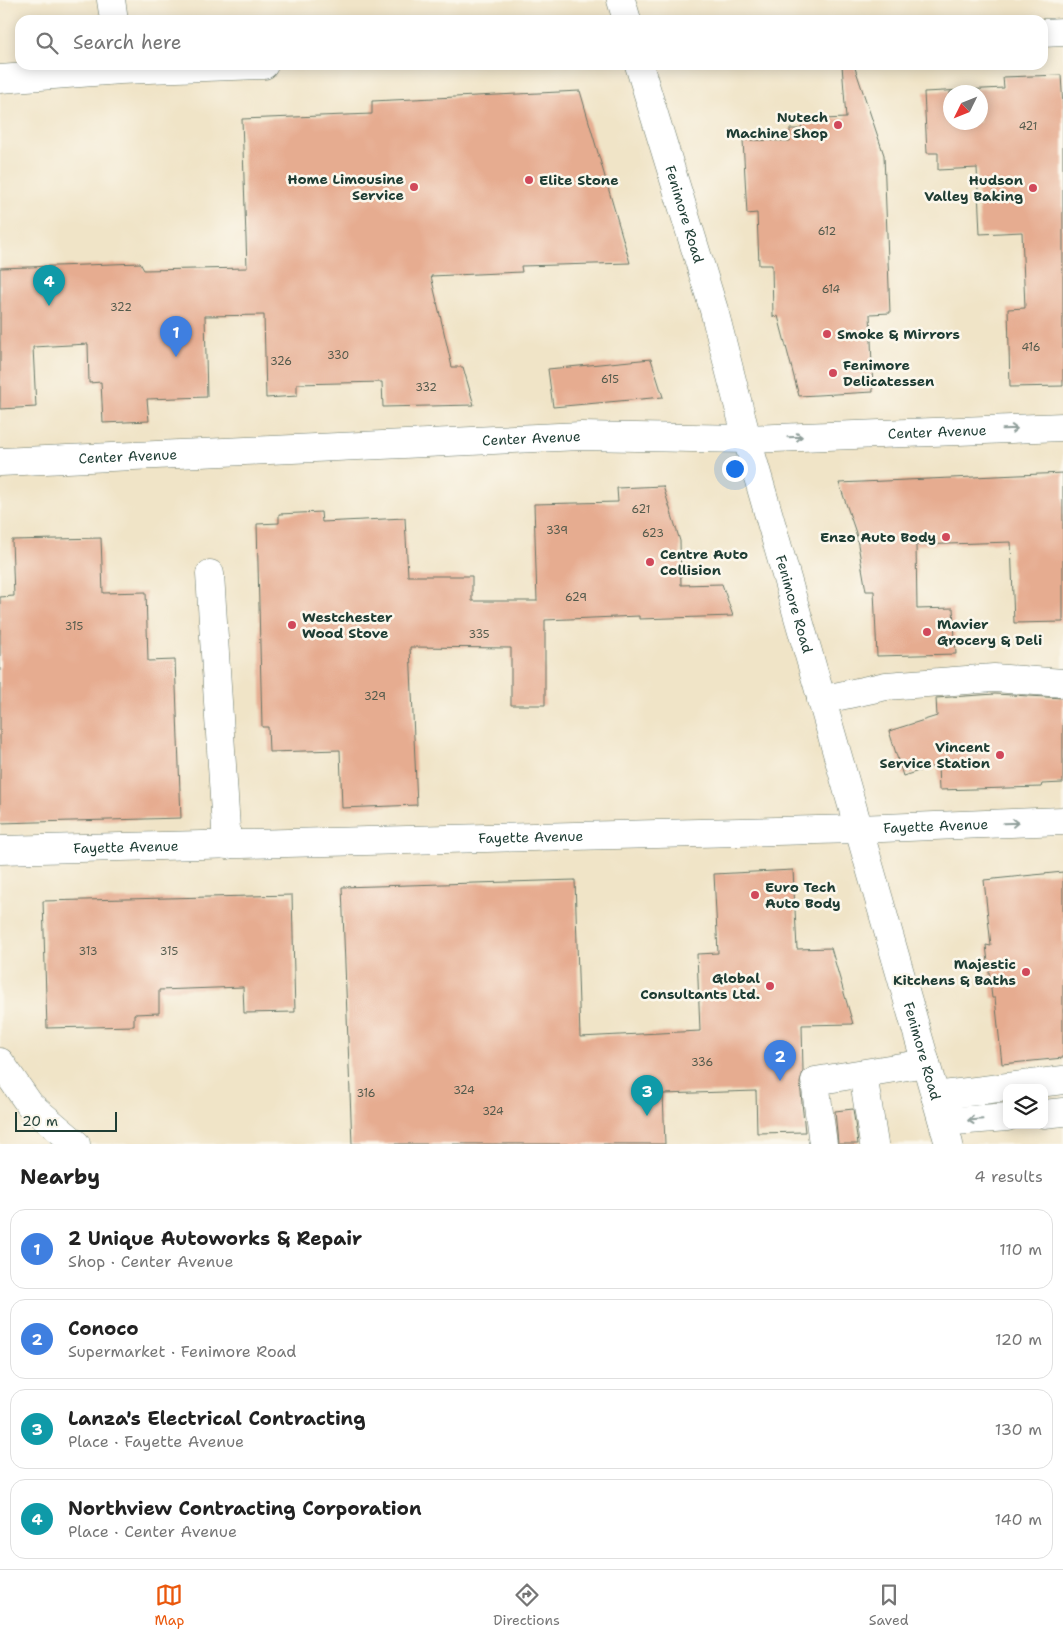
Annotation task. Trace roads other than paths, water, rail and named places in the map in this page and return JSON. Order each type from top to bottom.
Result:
[{"type":"street","points":[[112,0],[114,15]]},
{"type":"street","points":[[621,0],[626,15]]},
{"type":"street","points":[[1048,33],[1063,32]]},
{"type":"street","points":[[0,79],[98,70]]},
{"type":"street","name":"Fenimore Road","points":[[641,70],[714,310],[747,438],[857,829],[946,1133]]},
{"type":"street","name":"Center Avenue","points":[[0,462],[582,436],[747,438],[1063,427]]},
{"type":"street","points":[[210,574],[227,844]]},
{"type":"street","points":[[821,700],[886,686],[994,678],[1063,683]]},
{"type":"street","name":"Fayette Avenue","points":[[0,850],[857,829],[1063,821]]},
{"type":"street","points":[[0,1062],[30,1106],[76,1144]]},
{"type":"street","points":[[823,1144],[815,1081],[926,1063]]},
{"type":"street","points":[[863,1074],[874,1144]]},
{"type":"street","points":[[935,1096],[1063,1080]]},
{"type":"street","points":[[1048,1114],[1063,1112]]},
{"type":"street","points":[[946,1133],[1003,1118]]},
{"type":"place","name":"Nutech Machine Shop","points":[[838,125]]},
{"type":"place","name":"Elite Stone","points":[[529,180]]},
{"type":"place","name":"Home Limousine Service","points":[[414,187]]},
{"type":"place","name":"Hudson Valley Baking","points":[[1033,188]]},
{"type":"place","name":"Northview Contracting Corporation","points":[[49,306]]},
{"type":"place","name":"Smoke & Mirrors","points":[[827,334]]},
{"type":"place","name":"2 Unique Autoworks & Repair","points":[[176,357]]},
{"type":"place","name":"Fenimore Delicatessen","points":[[833,373]]},
{"type":"place","name":"Enzo Auto Body","points":[[946,537]]},
{"type":"place","name":"Centre Auto Collision","points":[[650,562]]},
{"type":"place","name":"Westchester Wood Stove","points":[[292,625]]},
{"type":"place","name":"Mavier Grocery & Deli","points":[[927,632]]},
{"type":"place","name":"Vincent Service Station","points":[[1000,755]]},
{"type":"place","name":"Euro Tech Auto Body","points":[[755,895]]},
{"type":"place","name":"Majestic Kitchens & Baths","points":[[1026,972]]},
{"type":"place","name":"Global Consultants Ltd.","points":[[770,986]]},
{"type":"place","name":"Conoco","points":[[780,1081]]},
{"type":"place","name":"Lanza's Electrical Contracting","points":[[647,1116]]}]
